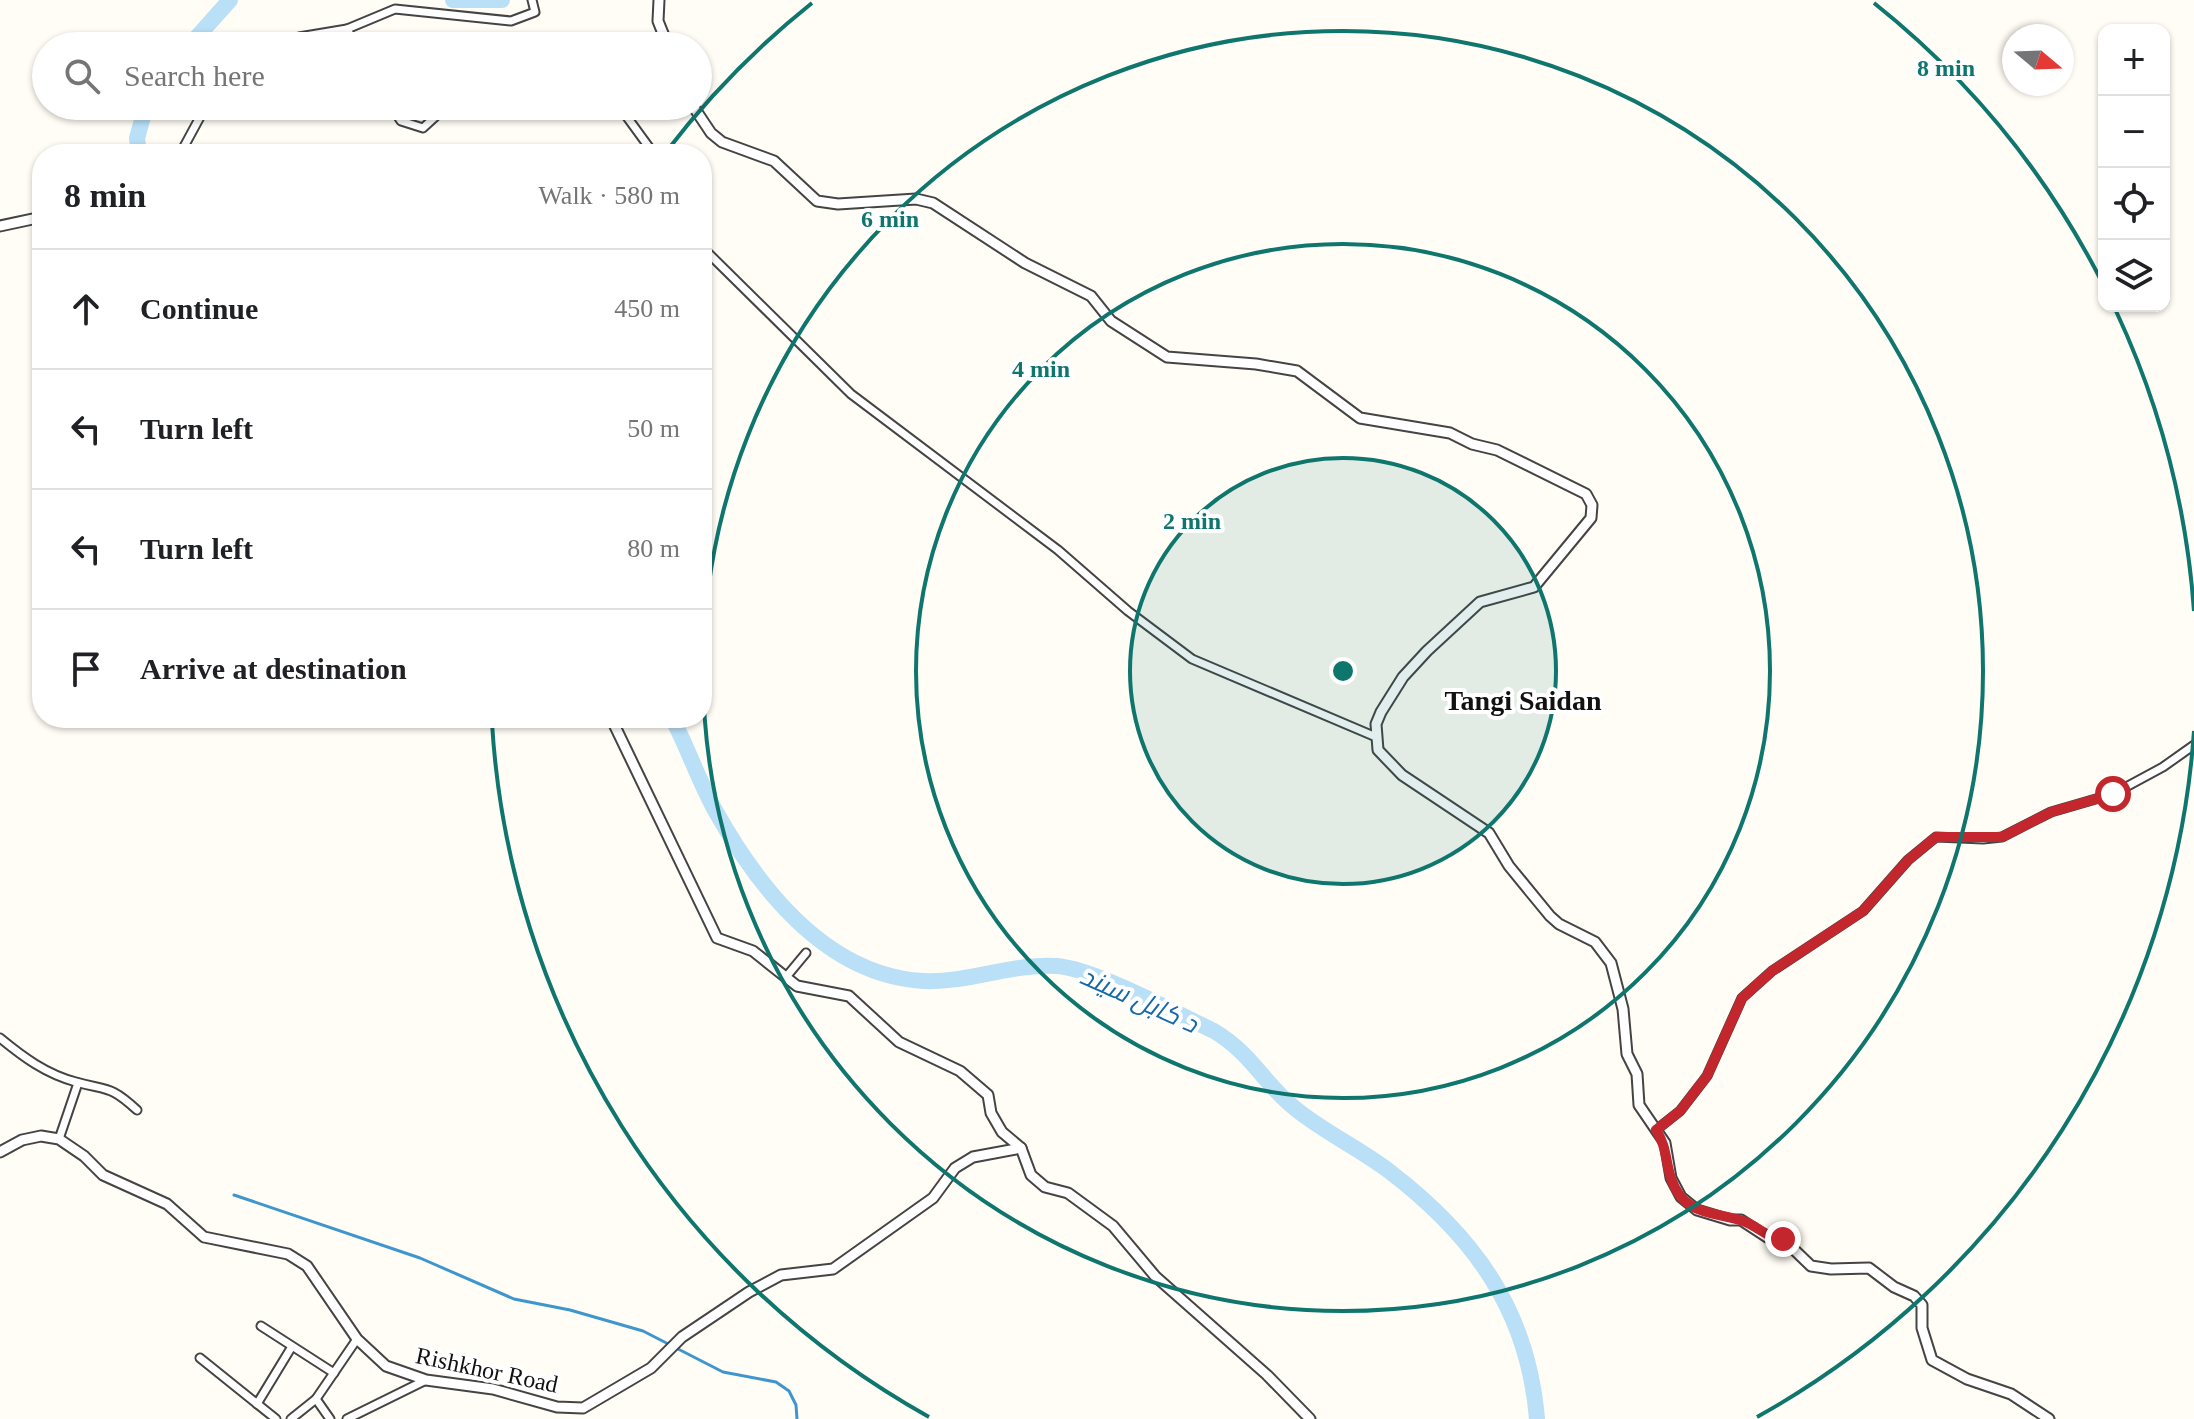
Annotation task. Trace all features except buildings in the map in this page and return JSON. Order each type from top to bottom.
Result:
[{"type":"street","points":[[329,32],[347,29],[395,9],[511,21],[535,12],[532,0]]},
{"type":"street","points":[[659,0],[658,21],[662,32]]},
{"type":"street","points":[[185,144],[198,120]]},
{"type":"street","points":[[400,120],[423,128],[432,120]]},
{"type":"street","points":[[629,120],[647,144]]},
{"type":"street","points":[[702,120],[722,142],[774,161],[817,201],[838,204],[916,199],[933,203],[1025,263],[1091,296],[1111,321],[1155,352],[1167,357],[1256,364],[1297,371],[1360,418],[1450,433],[1472,444],[1497,450],[1586,494],[1592,505],[1591,518],[1534,587],[1480,602],[1454,623],[1403,677],[1381,712],[1376,737],[1384,760],[1489,833],[1550,916],[1559,924],[1595,942],[1611,963],[1623,1009],[1627,1054],[1637,1074],[1639,1105],[1665,1143],[1671,1178],[1681,1197],[1697,1210],[1741,1220],[1767,1237],[1783,1239],[1811,1266],[1869,1268],[1894,1287],[1914,1296],[1922,1305],[1922,1328],[1932,1360],[1967,1379],[2011,1394],[2049,1419]]},
{"type":"street","points":[[0,226],[32,219]]},
{"type":"street","points":[[712,257],[851,394],[1058,550],[1128,611],[1192,659],[1376,737]]},
{"type":"street","points":[[616,728],[717,938],[753,951],[797,986],[849,996],[899,1042],[960,1071],[988,1095],[991,1113],[1002,1132],[1021,1148],[1029,1160],[1031,1175],[1045,1187],[1068,1193],[1113,1226],[1155,1276],[1267,1375],[1310,1419]]},
{"type":"street","points":[[1656,1130],[1680,1111],[1707,1076],[1742,998],[1772,971],[1863,911],[1908,860],[1936,837],[2002,837],[2051,812],[2113,794],[2163,767],[2194,745]]},
{"type":"street","points":[[786,977],[806,953]]},
{"type":"street","points":[[0,1038],[39,1068],[78,1083],[97,1084],[119,1093],[137,1110]]},
{"type":"street","points":[[0,1152],[22,1140],[41,1136],[59,1139],[78,1083]]},
{"type":"street","name":"Rishkhor Road","points":[[59,1139],[84,1156],[103,1175],[167,1204],[204,1237],[288,1254],[307,1266],[357,1339],[386,1366],[426,1380],[493,1389],[557,1407],[583,1408],[651,1368],[682,1337],[749,1292],[781,1275],[833,1269],[933,1198],[955,1168],[973,1157],[1021,1148]]},
{"type":"street","points":[[261,1326],[334,1373]]},
{"type":"street","points":[[291,1419],[316,1399],[357,1339]]},
{"type":"street","points":[[257,1404],[291,1348]]},
{"type":"street","points":[[200,1358],[276,1419]]},
{"type":"street","points":[[347,1419],[426,1380]]},
{"type":"street","points":[[316,1399],[330,1419]]},
{"type":"waterway","name":"د کابل سيند","points":[[201,32],[230,0]]},
{"type":"waterway","name":"د کابل سيند","points":[[453,0],[502,0]]},
{"type":"waterway","name":"د کابل سيند","points":[[138,144],[142,120]]},
{"type":"waterway","name":"د کابل سيند","points":[[677,728],[710,801],[753,871],[800,924],[827,946],[857,963],[889,976],[924,981],[1040,966],[1073,969],[1136,993],[1228,1040],[1297,1110],[1389,1171],[1447,1222],[1471,1249],[1492,1278],[1522,1343],[1532,1380],[1537,1419]]},
{"type":"waterway","points":[[234,1195],[420,1258],[514,1299],[570,1310],[643,1331],[723,1372],[776,1382],[789,1391],[796,1405],[797,1419]]},
{"type":"district","name":"Tangi Saidan","points":[[1523,700]]},
{"type":"route","points":[[1783,1239],[1767,1237],[1741,1220],[1730,1220],[1697,1210],[1681,1197],[1671,1178],[1665,1143],[1656,1130],[1680,1111],[1707,1076],[1723,1034],[1742,998],[1772,971],[1863,911],[1908,860],[1936,837],[2002,837],[2051,812],[2113,794]]}]
